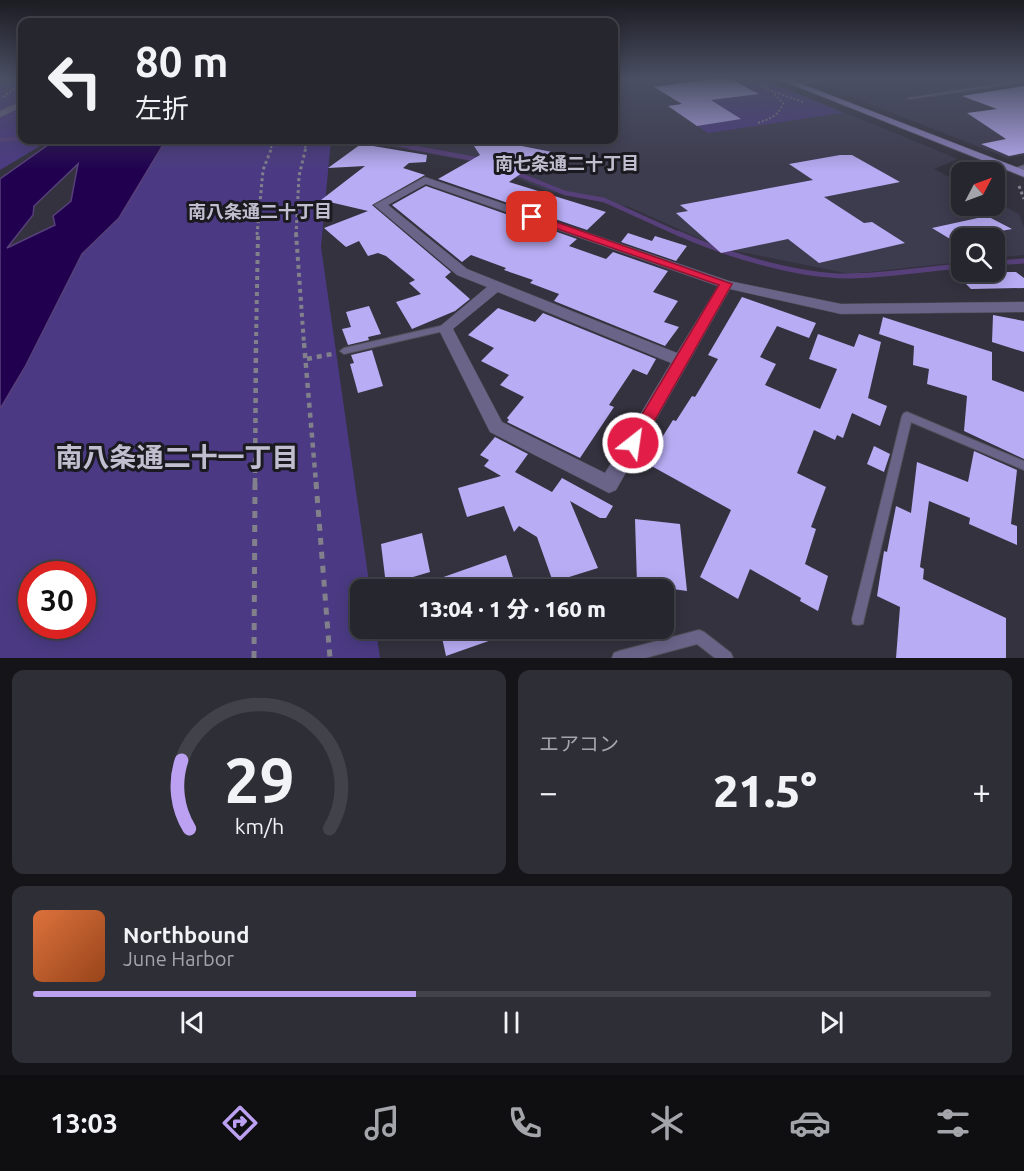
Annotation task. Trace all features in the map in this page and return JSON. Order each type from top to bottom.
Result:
[{"type":"street","points":[[861,110],[1022,172]]},
{"type":"street","points":[[681,361],[462,272],[380,205],[425,180],[726,284],[841,309],[1024,307]]},
{"type":"street","points":[[497,286],[445,328],[496,427],[609,484],[726,284]]},
{"type":"lane","points":[[344,351],[445,328]]},
{"type":"lane","points":[[858,619],[907,416],[1024,465]]},
{"type":"lane","points":[[619,658],[699,637],[726,658]]},
{"type":"path","points":[[758,123],[772,118],[781,110]]},
{"type":"path","points":[[254,658],[256,251],[263,170],[273,144]]},
{"type":"path","points":[[307,144],[302,158],[297,192],[296,240],[330,658]]},
{"type":"path","points":[[1024,194],[1022,193],[1024,199]]},
{"type":"path","points":[[307,359],[330,354]]},
{"type":"shaded area","points":[[0,110],[18,110],[18,144],[43,144],[0,170]]},
{"type":"shaded area","points":[[618,110],[838,110],[958,159],[934,169],[951,178],[951,216],[1005,216],[1005,206],[1019,214],[1024,227],[1024,255],[1005,257],[1005,228],[951,228],[951,263],[850,274],[721,248],[629,207],[546,191],[484,164],[376,144],[618,144]]},
{"type":"shaded area","points":[[726,110],[835,110],[843,113],[708,133],[697,126],[740,119]]},
{"type":"shaded area","points":[[884,110],[1024,110],[1024,155],[1007,158]]},
{"type":"shaded area","points":[[49,144],[164,144],[119,218],[82,254],[25,367],[0,409],[0,179]],"holes":[[[78,164],[71,201],[53,216],[55,225],[7,248],[33,215],[34,206]]]},
{"type":"shaded area","points":[[164,144],[331,144],[321,247],[369,579],[350,579],[350,639],[377,639],[380,658],[0,658],[0,409],[25,367],[82,254],[119,218]]},
{"type":"building","points":[[673,110],[726,110],[741,119],[697,126]]},
{"type":"building","points":[[992,110],[1024,110],[1024,153],[1009,156],[981,144],[1006,139],[967,113]]},
{"type":"building","points":[[361,144],[427,155],[426,162],[409,163],[403,168],[425,175],[372,205],[451,272],[445,277],[470,299],[455,311],[412,329],[396,302],[421,294],[409,283],[415,280],[386,256],[378,253],[368,256],[359,241],[346,247],[324,228],[368,211],[321,200],[365,166],[328,168]]},
{"type":"building","points":[[473,144],[511,144],[552,152],[509,182],[606,212],[587,230],[438,179],[480,155]]},
{"type":"building","points":[[852,155],[900,182],[824,197],[864,223],[872,222],[905,243],[819,263],[788,239],[721,253],[676,213],[688,211],[680,205],[813,180],[789,164]]},
{"type":"building","points":[[426,186],[577,239],[569,246],[606,259],[613,252],[668,271],[653,292],[678,301],[664,322],[679,327],[665,346],[554,301],[559,294],[530,283],[533,280],[504,270],[506,268],[471,255],[462,262],[392,205]]},
{"type":"building","points":[[987,216],[1012,229],[951,228],[951,240],[932,228]]},
{"type":"building","points":[[628,233],[652,241],[655,236],[687,246],[676,261],[621,242]]},
{"type":"building","points":[[1005,272],[1016,272],[1024,278],[1024,288],[971,289],[964,282],[1005,282]]},
{"type":"building","points":[[742,297],[816,323],[809,338],[777,326],[760,357],[776,364],[765,385],[820,409],[837,369],[809,359],[818,334],[854,347],[859,334],[881,342],[868,398],[887,406],[880,426],[852,413],[843,438],[837,435],[835,440],[814,430],[797,473],[826,487],[811,527],[816,529],[805,564],[828,576],[818,611],[800,601],[801,598],[750,569],[738,599],[700,577],[731,510],[646,463],[673,420],[676,421],[692,396],[695,397],[718,359],[708,355]]},
{"type":"building","points":[[369,306],[381,334],[368,337],[369,340],[348,345],[342,329],[351,327],[346,312]]},
{"type":"building","points":[[498,308],[535,322],[543,313],[656,359],[647,375],[633,369],[609,405],[614,407],[580,458],[507,422],[509,420],[507,418],[524,397],[500,385],[509,375],[481,361],[494,348],[468,335]]},
{"type":"building","points":[[993,315],[1024,321],[1024,352],[992,342]]},
{"type":"building","points":[[883,317],[992,352],[992,380],[1024,392],[1024,459],[964,431],[967,396],[927,384],[929,369],[913,365],[914,346],[879,334]]},
{"type":"building","points":[[372,350],[383,386],[358,393],[350,364],[354,363],[351,355]]},
{"type":"building","points":[[495,437],[528,454],[515,472],[552,492],[562,478],[613,506],[606,518],[600,518],[570,501],[598,568],[563,579],[552,579],[537,537],[519,526],[514,532],[504,506],[467,517],[458,488],[501,476],[484,466],[489,460],[480,455]]},
{"type":"building","points":[[874,446],[890,454],[884,472],[867,464]]},
{"type":"building","points":[[974,451],[1017,470],[1011,524],[1017,526],[1017,545],[969,524],[970,518],[929,501],[920,567],[924,569],[923,579],[1006,618],[1006,658],[896,658],[900,607],[877,596],[884,551],[887,552],[896,506],[911,513],[917,462],[968,482]]},
{"type":"building","points":[[635,519],[680,524],[687,591],[674,589],[674,579],[637,579]]},
{"type":"building","points":[[422,533],[430,572],[406,579],[385,579],[381,544]]},
{"type":"building","points":[[506,555],[514,579],[438,579]]},
{"type":"building","points":[[442,639],[494,639],[446,656]]},
{"type":"waterway","points":[[0,140],[18,138]]},
{"type":"waterway","points":[[396,144],[418,148]]},
{"type":"waterway","points":[[410,147],[481,160]]},
{"type":"waterway","points":[[513,172],[565,193],[604,200],[681,235]]},
{"type":"waterway","points":[[678,233],[738,256],[783,268],[827,275],[876,275],[951,267]]},
{"type":"waterway","points":[[1005,262],[1024,261]]},
{"type":"district","name":"南七条通二十丁目","points":[[567,164]]},
{"type":"district","name":"南八条通二十丁目","points":[[260,212]]},
{"type":"district","name":"南八条通二十一丁目","points":[[177,458]]},
{"type":"route","points":[[532,217],[726,284],[633,443]]}]
